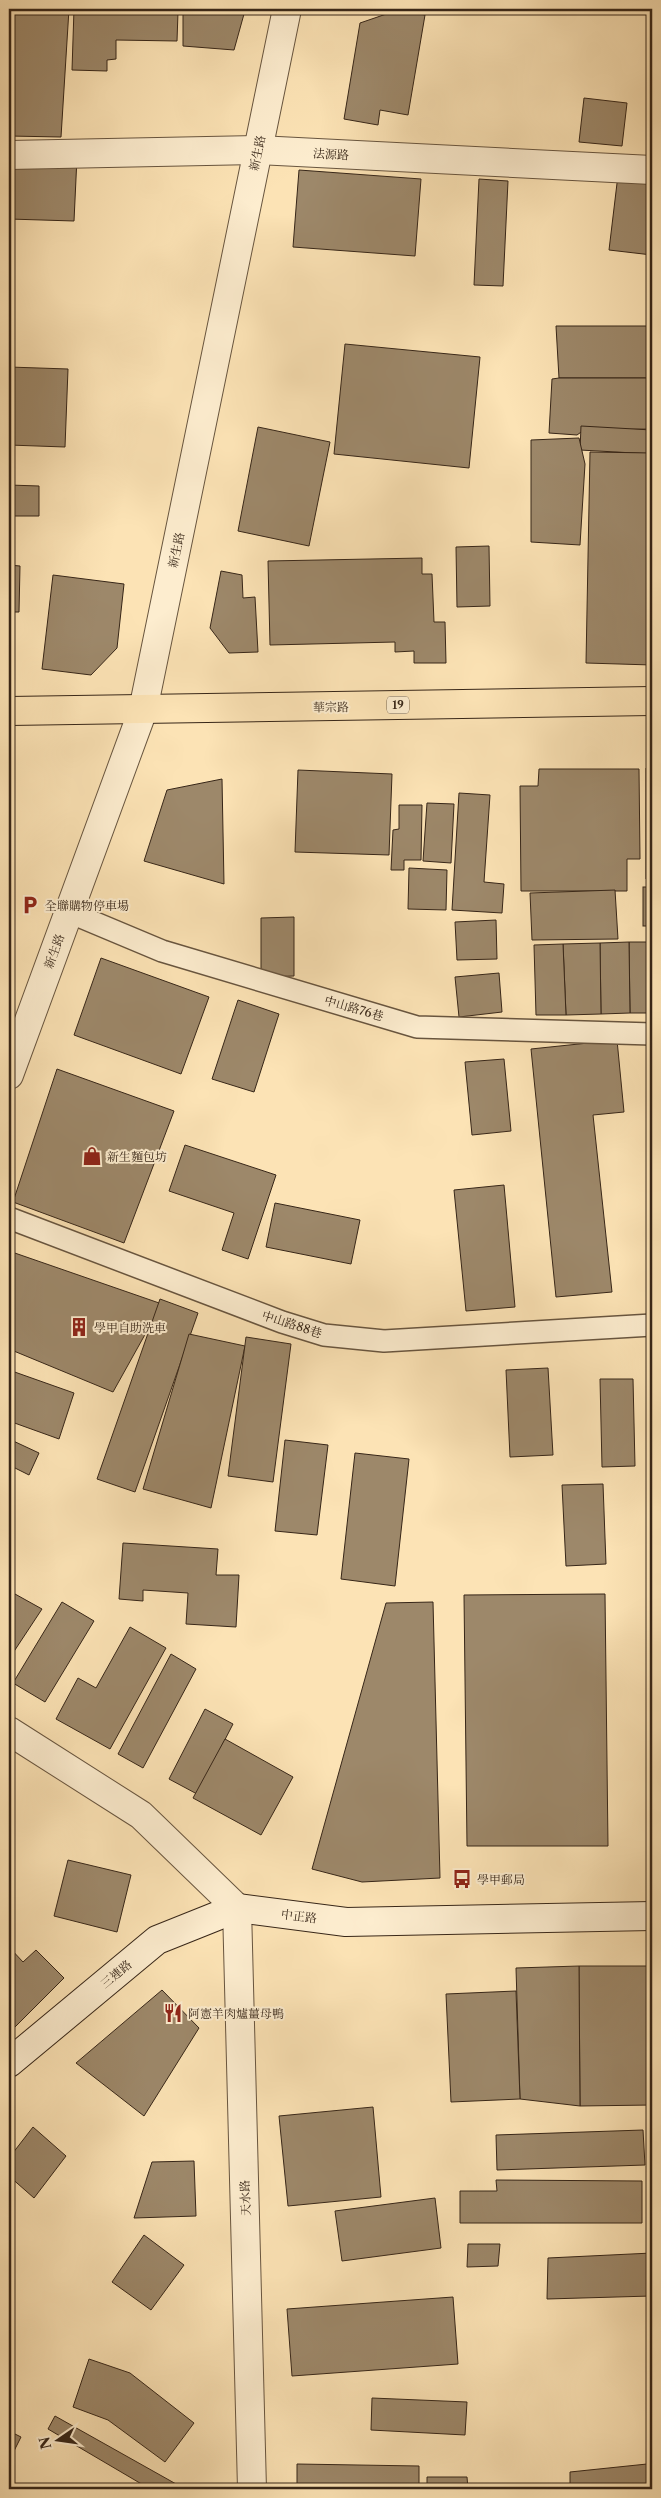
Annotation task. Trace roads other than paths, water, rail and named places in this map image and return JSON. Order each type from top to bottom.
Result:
[{"type":"main road","name":"華宗路","points":[[9,711],[652,701]]},
{"type":"street","name":"新生路","points":[[9,1075],[143,710],[287,9]]},
{"type":"street","name":"法源路","points":[[9,155],[258,150],[652,170]]},
{"type":"street","points":[[9,1731],[141,1815],[237,1908]]},
{"type":"street","name":"中正路","points":[[237,1908],[346,1922],[652,1916]]},
{"type":"street","name":"三連路","points":[[9,2063],[157,1940],[237,1908]]},
{"type":"street","name":"天水路","points":[[237,1908],[252,2489]]},
{"type":"lane","name":"中山路76巷","points":[[69,912],[162,952],[417,1027],[652,1034]]},
{"type":"lane","name":"中山路88巷","points":[[9,1218],[282,1322],[324,1335],[384,1341],[652,1325]]},
{"type":"place","name":"全聯購物停車場","points":[[30,905]]},
{"type":"place","name":"新生麵包坊","points":[[92,1156]]},
{"type":"place","name":"學甲自助洗車","points":[[79,1327]]},
{"type":"place","name":"學甲郵局","points":[[462,1879]]},
{"type":"place","name":"阿憲羊肉爐薑母鴨","points":[[173,2013]]}]
